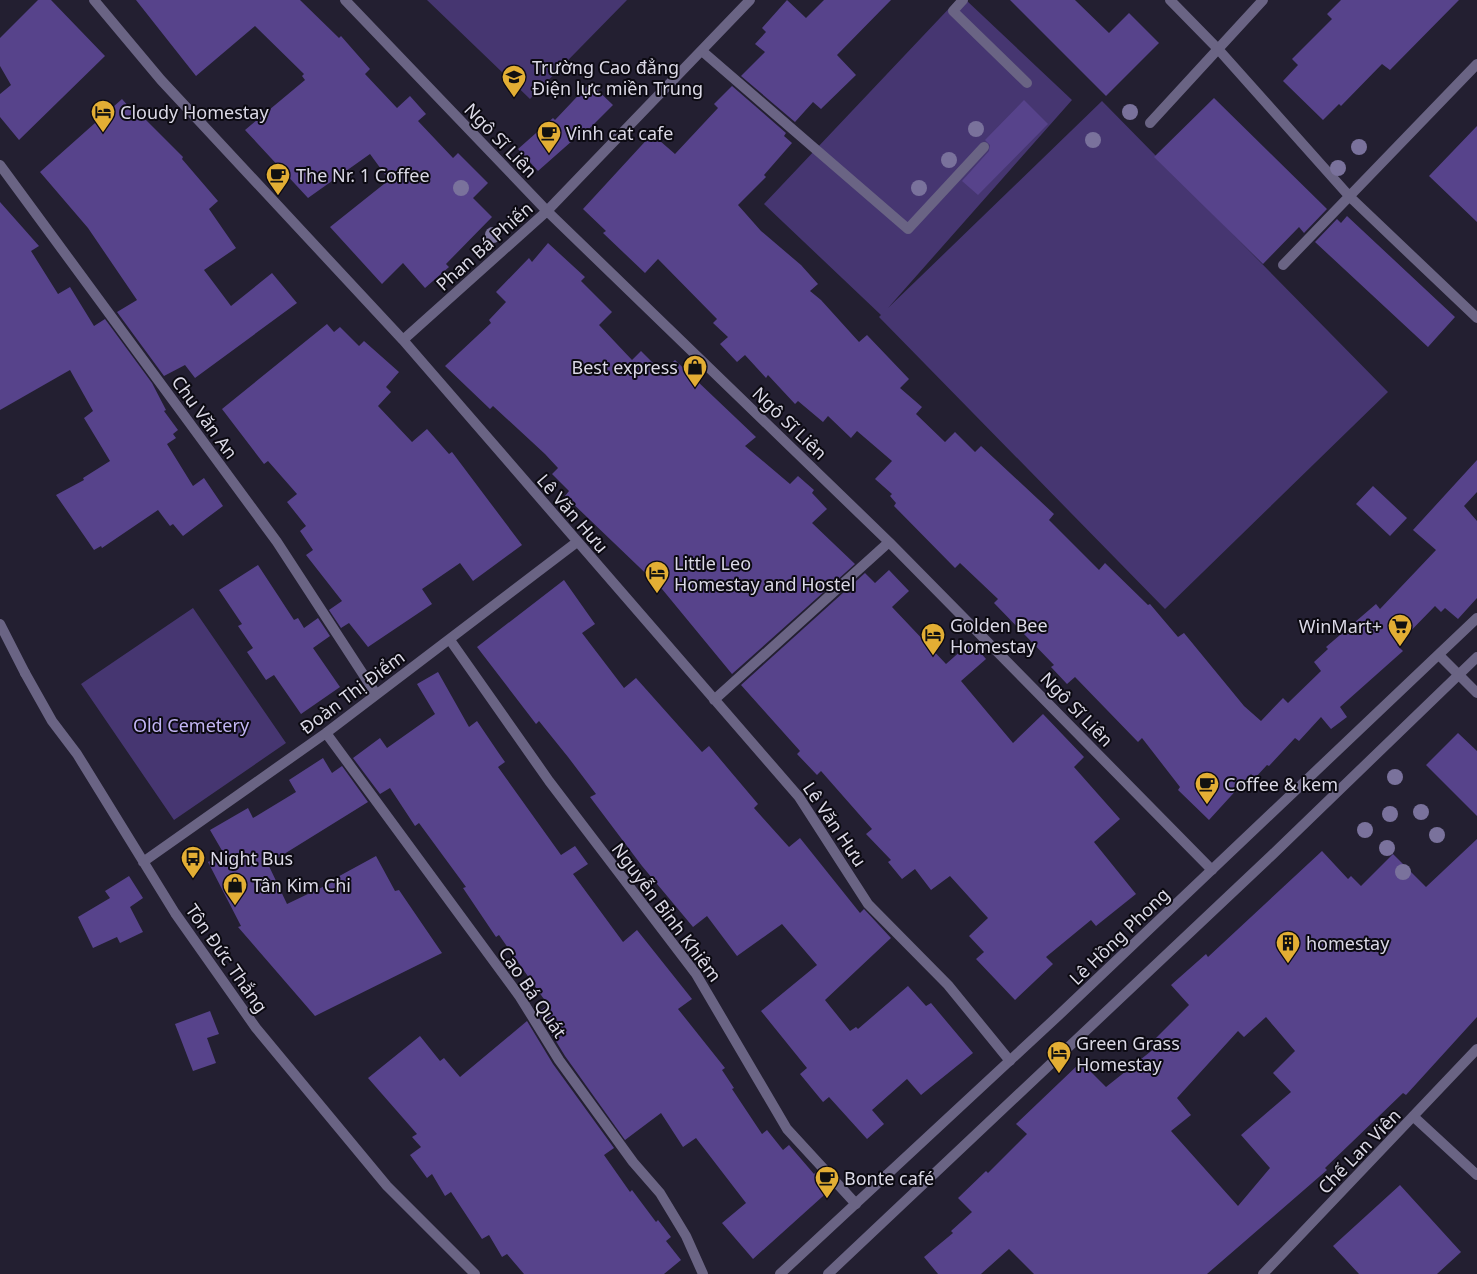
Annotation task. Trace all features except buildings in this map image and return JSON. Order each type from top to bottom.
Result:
[{"type":"street","name":"Lê Văn Hưu","points":[[94,0],[161,80],[403,340],[799,797],[868,904],[948,985],[1010,1061]]},
{"type":"street","name":"Ngô Sĩ Liên","points":[[345,0],[547,211],[889,542],[1212,870]]},
{"type":"street","name":"Phan Bá Phiến","points":[[403,340],[547,211],[750,0]]},
{"type":"street","points":[[963,0],[953,11],[1027,83]]},
{"type":"street","points":[[1170,0],[1218,49],[1350,197],[1477,318]]},
{"type":"street","points":[[1150,123],[1263,0]]},
{"type":"street","points":[[702,51],[908,229],[984,147]]},
{"type":"street","points":[[1282,265],[1477,64]]},
{"type":"street","name":"Chu Văn An","points":[[0,165],[277,542],[376,694]]},
{"type":"street","name":"Đoàn Thị Điểm","points":[[143,862],[326,733],[577,542]]},
{"type":"street","points":[[714,700],[889,542]]},
{"type":"street","name":"Lê Hồng Phong","points":[[780,1274],[1010,1061],[1477,618]]},
{"type":"street","name":"Tôn Đức Thắng","points":[[0,624],[52,721],[77,754],[175,913],[256,1028],[387,1186],[475,1274]]},
{"type":"street","name":"Nguyễn Bỉnh Khiêm","points":[[450,640],[538,767],[696,974],[787,1129],[856,1204]]},
{"type":"street","points":[[1439,655],[1477,694]]},
{"type":"street","points":[[828,1274],[1271,856],[1477,657]]},
{"type":"street","name":"Cao Bá Quát","points":[[326,733],[520,997],[559,1060],[632,1162],[660,1193],[686,1236],[703,1274]]},
{"type":"street","name":"Chế Lan Viên","points":[[1262,1274],[1477,1049]]},
{"type":"street","points":[[1414,1117],[1477,1176]]},
{"type":"green space","points":[[427,0],[627,0],[530,99]]},
{"type":"green space","points":[[957,0],[966,0],[1072,100],[888,308],[1102,101],[1388,392],[1165,609],[879,317],[881,315],[764,204]]},
{"type":"green space","name":"Old Cemetery","points":[[193,608],[286,743],[174,820],[81,684]]},
{"type":"place","name":"Trường Cao đẳng Điện lực miền Trung","points":[[514,98]]},
{"type":"place","name":"Cloudy Homestay","points":[[103,133]]},
{"type":"place","name":"Vinh cat cafe","points":[[549,154]]},
{"type":"place","name":"The Nr. 1 Coffee","points":[[278,196]]},
{"type":"place","name":"Best express","points":[[695,388]]},
{"type":"place","name":"Little Leo Homestay and Hostel","points":[[657,594]]},
{"type":"place","name":"WinMart+","points":[[1400,647]]},
{"type":"place","name":"Golden Bee Homestay","points":[[933,656]]},
{"type":"place","name":"Coffee & kem","points":[[1207,805]]},
{"type":"place","name":"Night Bus","points":[[193,879]]},
{"type":"place","name":"Tân Kim Chi","points":[[235,906]]},
{"type":"place","name":"homestay","points":[[1288,964]]},
{"type":"place","name":"Green Grass Homestay","points":[[1059,1074]]},
{"type":"place","name":"Bonte café","points":[[827,1199]]}]
